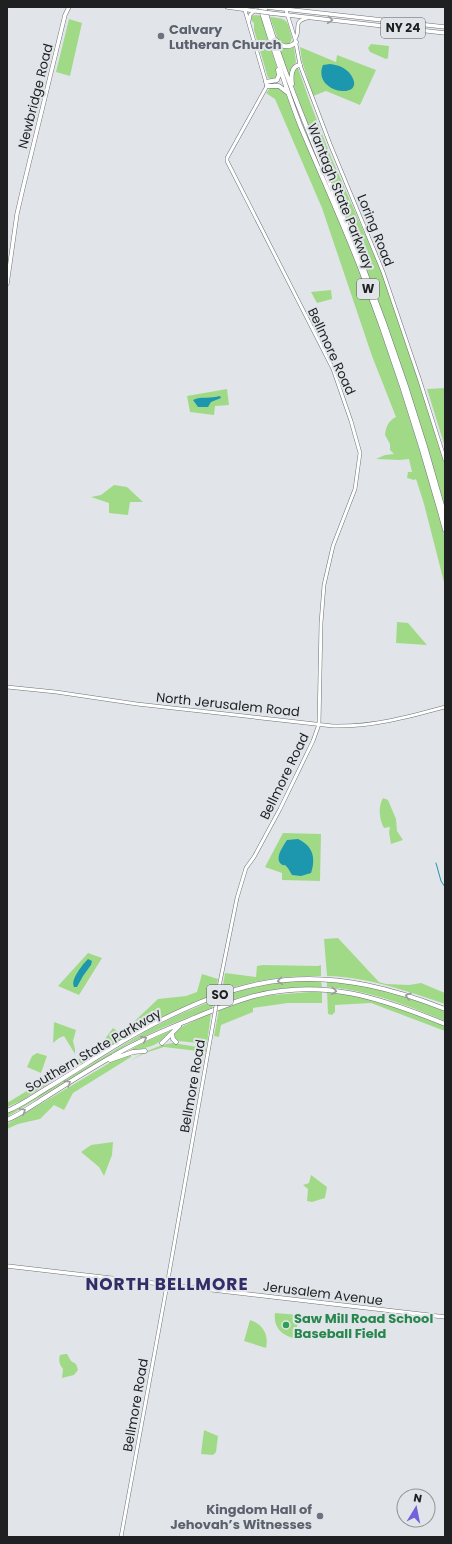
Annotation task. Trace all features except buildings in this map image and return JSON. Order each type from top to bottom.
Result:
[{"type":"highway","name":"Wantagh State Parkway","points":[[260,7],[275,54],[357,250],[381,314],[420,431],[445,516]]},
{"type":"highway","name":"Wantagh State Parkway","points":[[269,7],[273,36],[301,126],[350,242],[372,302],[408,405],[445,530]]},
{"type":"highway","points":[[273,36],[279,44],[285,46],[289,46],[295,41]]},
{"type":"highway","points":[[267,84],[277,80],[279,75],[275,54]]},
{"type":"highway","points":[[292,94],[292,74],[295,66],[300,65]]},
{"type":"highway","points":[[267,84],[279,86],[292,94]]},
{"type":"highway","name":"Southern State Parkway","points":[[7,1111],[125,1040],[153,1025],[206,1000],[254,985],[296,979],[341,981],[398,992],[445,1009]]},
{"type":"highway","name":"Southern State Parkway","points":[[7,1120],[129,1046],[186,1021],[236,1001],[256,995],[283,990],[334,990],[372,997],[396,1004],[445,1024]]},
{"type":"highway","points":[[162,1043],[176,1028],[186,1021]]},
{"type":"highway","points":[[172,1033],[173,1039],[176,1042]]},
{"type":"highway","points":[[98,1065],[130,1052],[145,1051]]},
{"type":"highway","points":[[130,1052],[133,1057]]},
{"type":"main road","name":"Newbridge Road","points":[[7,284],[17,214],[67,7]]},
{"type":"main road","name":"NY 24","points":[[227,7],[445,33]]},
{"type":"main road","name":"NY 24","points":[[269,7],[445,27]]},
{"type":"main road","points":[[244,8],[267,84]]},
{"type":"main road","name":"Loring Road","points":[[285,8],[295,41],[300,65],[330,144],[382,272],[419,378],[445,460]]},
{"type":"main road","points":[[249,25],[249,16],[255,11]]},
{"type":"main road","points":[[295,41],[298,22],[301,19],[310,17]]},
{"type":"main road","name":"Bellmore Road","points":[[121,1537],[219,987],[237,898],[246,868],[254,857],[280,810],[313,741],[319,724],[321,623],[324,586],[333,546],[355,490],[360,453],[333,369],[227,161],[227,158],[267,84]]},
{"type":"main road","name":"North Jerusalem Road","points":[[7,687],[56,692],[137,704],[347,726],[375,724],[445,707]]},
{"type":"main road","name":"Jerusalem Avenue","points":[[7,1266],[445,1318]]},
{"type":"green space","points":[[252,16],[262,16],[278,71],[277,77],[273,79],[268,78],[254,30],[254,23],[251,20]]},
{"type":"green space","points":[[270,17],[284,20],[288,24],[292,38],[290,44],[287,45],[279,43]]},
{"type":"green space","points":[[69,19],[82,23],[70,76],[56,72]]},
{"type":"green space","points":[[277,43],[294,47],[296,62],[291,68],[290,76],[288,74]]},
{"type":"green space","points":[[371,44],[389,46],[388,58],[386,59],[370,52],[368,48]]},
{"type":"green space","points":[[300,47],[336,62],[337,55],[376,70],[360,105],[326,91],[313,96],[302,61]]},
{"type":"green space","points":[[294,68],[298,68],[331,157],[382,273],[433,423],[445,464],[445,509],[364,262],[310,131],[294,87]]},
{"type":"green space","points":[[276,86],[286,93],[346,237],[372,305],[428,477],[445,538],[445,586],[416,479],[414,480],[407,478],[408,472],[412,472],[409,459],[376,459],[385,455],[394,454],[390,450],[390,444],[385,435],[388,424],[396,417],[372,356],[322,208],[275,99],[266,93],[271,87]]},
{"type":"green space","points":[[331,290],[332,299],[317,303],[311,292]]},
{"type":"green space","points":[[445,388],[445,447],[427,389]]},
{"type":"green space","points":[[227,389],[229,405],[215,406],[214,415],[190,412],[187,396]]},
{"type":"green space","points":[[114,485],[127,487],[143,502],[130,502],[128,515],[109,513],[109,503],[91,497],[101,495]]},
{"type":"green space","points":[[397,622],[408,623],[427,645],[396,643]]},
{"type":"green space","points":[[383,798],[388,800],[396,819],[397,831],[403,840],[391,844],[389,832],[390,827],[384,828],[380,817],[380,805]]},
{"type":"green space","points":[[283,833],[321,834],[320,881],[282,880],[282,873],[265,867]]},
{"type":"green space","points":[[338,938],[379,982],[386,984],[409,985],[421,983],[445,993],[445,1004],[372,982],[327,976],[324,939]]},
{"type":"green space","points":[[88,953],[102,958],[79,995],[58,986]]},
{"type":"green space","points":[[321,965],[321,976],[295,976],[271,979],[222,991],[225,973],[256,977],[257,966]]},
{"type":"green space","points":[[202,974],[218,979],[215,994],[164,1016],[140,1029],[91,1057],[21,1101],[7,1107],[7,1103],[99,1047],[113,1028],[121,1034],[158,999],[186,996],[197,992]]},
{"type":"green space","points":[[300,980],[321,981],[322,987],[295,987],[270,990],[244,996],[220,1005],[221,997],[240,991],[260,986]]},
{"type":"green space","points":[[327,981],[372,987],[417,1001],[445,1011],[445,1021],[387,999],[358,991],[327,987]]},
{"type":"green space","points":[[322,991],[322,1003],[288,1003],[253,1008],[253,1012],[221,1025],[219,1037],[214,1036],[219,1009],[261,996]]},
{"type":"green space","points":[[327,991],[373,1000],[401,1009],[445,1026],[445,1031],[371,1003],[335,1005],[335,1012],[332,1015],[328,1014]]},
{"type":"green space","points":[[214,1000],[212,1008],[164,1027],[128,1044],[7,1117],[7,1113],[15,1110],[148,1030],[178,1015]]},
{"type":"green space","points":[[211,1013],[207,1044],[179,1041],[174,1038],[173,1034],[179,1028]]},
{"type":"green space","points":[[54,1022],[76,1030],[73,1041],[75,1054],[64,1036],[53,1043]]},
{"type":"green space","points":[[174,1029],[158,1043],[127,1052],[140,1044]]},
{"type":"green space","points":[[173,1043],[204,1048],[206,1049],[206,1052],[164,1047],[145,1053],[130,1061],[156,1047]]},
{"type":"green space","points":[[37,1053],[47,1056],[41,1073],[27,1067],[32,1056]]},
{"type":"green space","points":[[131,1054],[131,1057],[73,1093],[64,1110],[54,1105],[40,1119],[18,1124],[7,1129],[7,1124],[116,1059]]},
{"type":"green space","points":[[113,1142],[112,1155],[104,1176],[99,1167],[81,1152],[91,1145]]},
{"type":"green space","points":[[311,1175],[327,1187],[325,1198],[312,1202],[307,1201],[308,1189],[303,1185],[309,1183]]},
{"type":"green space","name":"Saw Mill Road School Baseball Field","points":[[275,1313],[299,1315],[295,1338],[282,1333],[279,1330],[275,1322]]},
{"type":"green space","name":"Saw Mill Road School Baseball Field","points":[[250,1320],[262,1327],[266,1334],[266,1348],[244,1341]]},
{"type":"green space","points":[[67,1354],[71,1361],[76,1364],[78,1370],[74,1375],[62,1378],[63,1369],[59,1357],[60,1355]]},
{"type":"green space","points":[[204,1430],[218,1436],[216,1452],[213,1455],[201,1454]]},
{"type":"water","points":[[330,64],[347,70],[354,83],[352,88],[346,91],[339,91],[331,88],[325,82],[321,75],[323,65]]},
{"type":"water","points":[[220,396],[221,398],[211,402],[208,407],[198,407],[193,400],[199,398]]},
{"type":"water","points":[[298,839],[307,845],[313,857],[311,873],[301,876],[292,875],[287,867],[279,861],[280,852],[287,840]]},
{"type":"water","points":[[88,959],[92,961],[91,965],[77,987],[74,987],[73,984],[75,976]]},
{"type":"waterway","points":[[436,863],[441,881],[445,887]]},
{"type":"place","name":"Calvary Lutheran Church","points":[[161,36]]},
{"type":"place","name":"Saw Mill Road School Baseball Field","points":[[286,1325]]},
{"type":"place","name":"Kingdom Hall of Jehovah’s Witnesses","points":[[320,1516]]},
{"type":"district","name":"NORTH BELLMORE","points":[[167,1284]]}]
